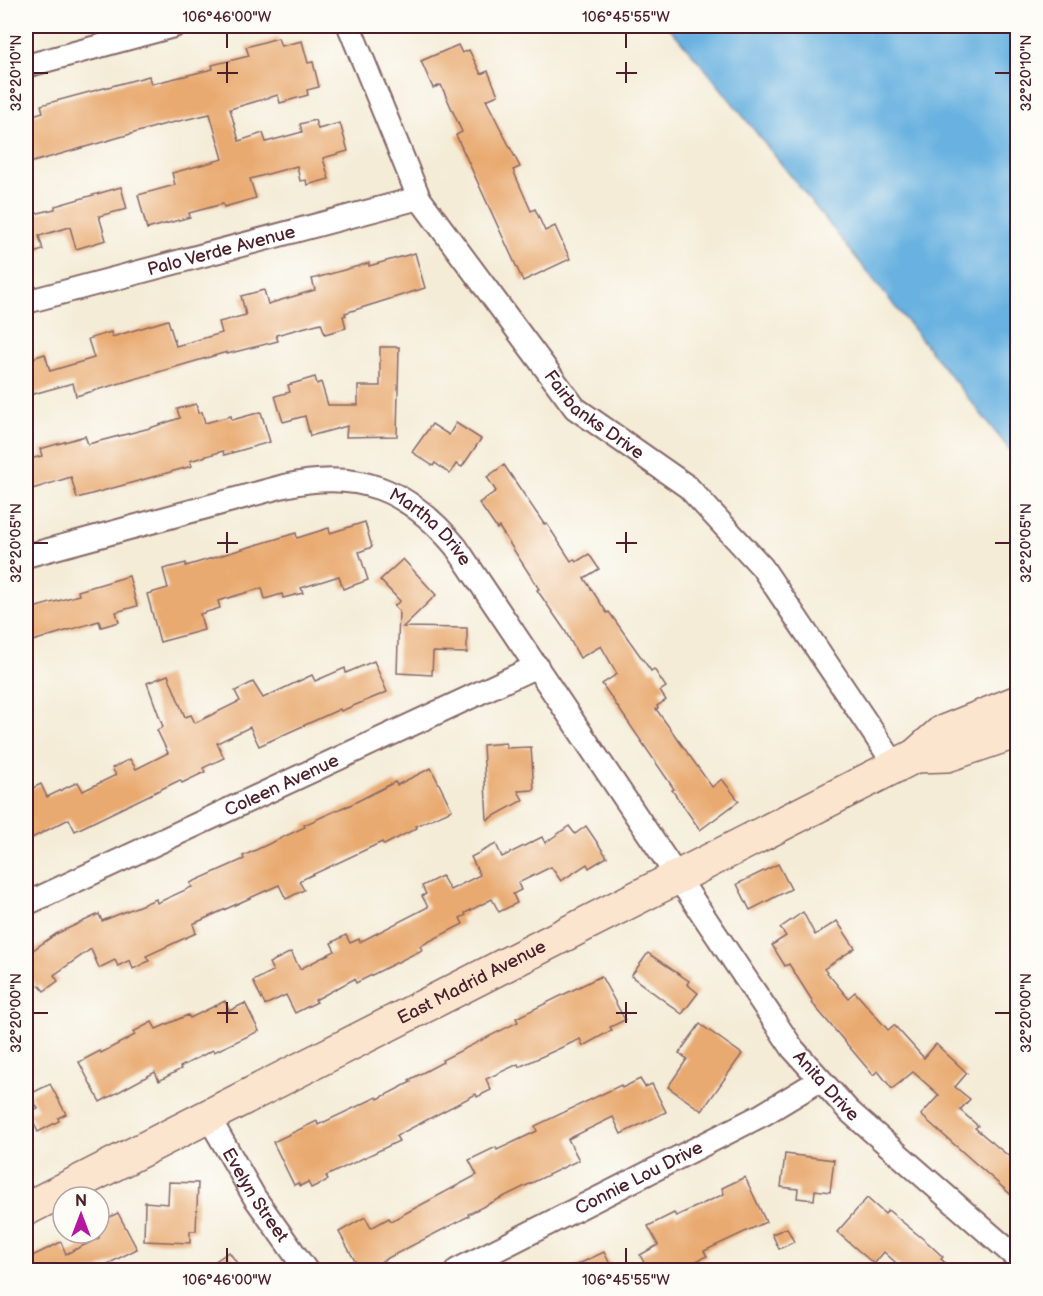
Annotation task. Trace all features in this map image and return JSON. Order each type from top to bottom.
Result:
[{"type":"street","points":[[26,66],[174,26]]},
{"type":"street","name":"Fairbanks Drive","points":[[349,26],[419,198],[574,408],[688,487],[762,567],[905,760]]},
{"type":"street","name":"Palo Verde Avenue","points":[[26,302],[419,198]]},
{"type":"street","name":"Martha Drive","points":[[26,556],[299,483],[332,480],[366,484],[399,497],[416,506],[444,532],[456,547],[677,877]]},
{"type":"street","name":"Coleen Avenue","points":[[26,904],[537,666]]},
{"type":"street","name":"East Madrid Avenue","points":[[26,1209],[905,760],[941,733],[1017,702]]},
{"type":"street","name":"East Madrid Avenue","points":[[905,760],[947,755],[1017,731]]},
{"type":"street","name":"Anita Drive","points":[[677,877],[779,1031],[820,1080],[874,1133],[1017,1259]]},
{"type":"street","name":"Connie Lou Drive","points":[[457,1270],[762,1115],[820,1080]]},
{"type":"street","name":"Evelyn Street","points":[[208,1116],[255,1198],[306,1270]]},
{"type":"water","points":[[668,26],[1017,26],[1017,459],[707,71]]},
{"type":"building","points":[[278,38],[281,46],[302,41],[308,63],[313,62],[319,87],[307,90],[308,95],[280,103],[278,95],[230,109],[239,141],[263,133],[266,142],[302,132],[300,124],[315,120],[318,129],[340,123],[348,151],[323,158],[329,179],[307,185],[306,180],[300,181],[297,166],[250,179],[256,198],[189,213],[190,217],[147,229],[138,195],[175,185],[172,173],[223,159],[210,114],[162,125],[26,164],[26,117],[43,112],[41,105],[149,76],[151,84],[213,69],[212,65],[249,56],[246,47]]},
{"type":"building","points":[[458,45],[462,53],[469,50],[481,74],[488,71],[498,95],[486,100],[520,167],[513,170],[531,211],[535,209],[545,231],[555,226],[570,259],[523,281],[456,135],[462,132],[441,85],[433,88],[421,61]]},
{"type":"building","points":[[121,187],[127,209],[99,216],[106,240],[76,249],[70,227],[39,236],[43,250],[26,255],[26,205],[31,204],[34,214]]},
{"type":"building","points":[[415,253],[425,288],[345,313],[346,315],[343,316],[346,328],[325,334],[321,323],[276,335],[278,341],[227,354],[227,352],[76,396],[73,383],[26,396],[26,360],[45,354],[50,371],[94,358],[88,339],[111,332],[112,337],[168,320],[176,346],[222,333],[219,322],[246,315],[241,296],[264,290],[268,304],[315,290],[312,279]]},
{"type":"building","points":[[380,347],[399,347],[397,436],[346,437],[347,426],[310,436],[305,416],[283,422],[275,396],[290,392],[288,385],[315,377],[317,384],[321,382],[328,405],[358,405],[358,386],[380,386]]},
{"type":"building","points":[[196,404],[198,413],[202,412],[205,423],[231,416],[232,420],[261,412],[270,442],[224,455],[223,451],[190,461],[192,466],[77,498],[71,477],[26,491],[26,460],[42,456],[40,449],[85,436],[88,444],[150,428],[180,418],[177,409]]},
{"type":"building","points":[[456,423],[481,439],[462,467],[456,464],[450,474],[435,463],[433,466],[412,452],[432,424],[449,435]]},
{"type":"building","points":[[504,465],[571,561],[574,559],[576,562],[589,554],[599,569],[584,578],[607,613],[609,612],[651,671],[654,669],[666,687],[660,691],[666,700],[656,709],[712,787],[722,779],[739,801],[700,830],[602,684],[617,674],[601,646],[580,658],[499,527],[497,529],[479,503],[496,491],[487,477]]},
{"type":"building","points":[[365,522],[372,547],[359,552],[368,580],[343,589],[339,576],[301,588],[303,593],[283,598],[282,594],[265,599],[262,588],[218,601],[220,608],[200,614],[204,630],[160,642],[147,594],[168,588],[163,569],[186,563],[186,566],[296,533],[297,538],[329,528],[330,533]]},
{"type":"building","points":[[403,559],[436,595],[403,627],[467,628],[467,653],[433,652],[432,675],[397,673],[399,611],[394,606],[400,601],[380,580]]},
{"type":"building","points":[[129,576],[137,606],[116,612],[119,622],[101,627],[99,621],[26,643],[26,610],[79,595],[78,591]]},
{"type":"building","points":[[374,661],[387,692],[341,711],[340,709],[259,746],[250,727],[217,743],[224,758],[203,768],[205,772],[182,783],[180,780],[75,831],[69,819],[26,841],[26,791],[41,784],[47,797],[78,782],[83,791],[116,775],[112,768],[130,759],[136,769],[168,753],[157,730],[163,727],[147,683],[168,675],[185,717],[191,715],[195,723],[240,701],[235,691],[253,682],[263,698],[312,675],[315,681],[345,668],[346,673]]},
{"type":"building","points":[[506,743],[506,748],[531,747],[534,790],[518,791],[523,800],[487,820],[483,745]]},
{"type":"building","points":[[431,768],[452,810],[416,826],[417,828],[384,845],[382,842],[299,881],[304,890],[286,899],[279,885],[193,924],[196,933],[146,956],[149,961],[133,969],[130,960],[118,966],[115,960],[99,968],[91,949],[54,975],[58,981],[44,991],[39,985],[36,987],[26,971],[26,955],[56,934],[99,914],[102,921],[156,899],[157,903],[192,887],[190,883],[244,859],[243,856],[305,827],[304,825],[395,782],[397,785]]},
{"type":"building","points":[[569,826],[575,834],[586,826],[607,857],[589,868],[587,864],[561,881],[551,867],[518,883],[521,890],[513,894],[517,903],[499,912],[492,899],[465,913],[466,915],[460,918],[463,924],[420,946],[422,950],[356,983],[354,979],[295,1013],[286,995],[265,1005],[253,981],[273,971],[269,963],[291,952],[300,969],[335,951],[331,943],[346,935],[350,943],[359,939],[360,942],[428,907],[422,896],[426,894],[422,886],[442,876],[450,890],[480,875],[471,857],[496,844],[502,857],[542,837],[545,843]]},
{"type":"building","points":[[778,864],[791,889],[750,910],[737,884]]},
{"type":"building","points":[[803,912],[815,935],[837,921],[855,948],[824,969],[848,998],[855,992],[888,1030],[894,1025],[924,1058],[936,1044],[967,1073],[955,1087],[970,1099],[960,1110],[978,1126],[975,1128],[1017,1163],[1017,1200],[921,1115],[939,1095],[913,1072],[892,1089],[878,1071],[873,1075],[812,1003],[789,964],[785,966],[772,945],[786,936],[780,928]]},
{"type":"building","points":[[648,953],[689,981],[687,984],[698,993],[682,1014],[631,976]]},
{"type":"building","points":[[601,976],[625,1020],[610,1027],[612,1030],[583,1046],[580,1039],[519,1067],[518,1064],[486,1079],[491,1090],[477,1097],[476,1094],[396,1136],[399,1141],[326,1176],[328,1180],[311,1188],[308,1182],[300,1186],[298,1183],[294,1185],[273,1142],[317,1121],[318,1125],[377,1097],[378,1099],[411,1082],[409,1080],[443,1062],[442,1060],[518,1022],[516,1018]]},
{"type":"building","points":[[225,1001],[229,1011],[245,1003],[259,1031],[214,1052],[213,1050],[159,1081],[155,1072],[100,1102],[79,1062],[135,1035],[133,1032],[152,1022],[156,1029],[188,1015],[190,1018]]},
{"type":"building","points":[[700,1024],[742,1054],[702,1111],[668,1087],[687,1059],[679,1053]]},
{"type":"building","points":[[640,1079],[645,1087],[652,1084],[666,1112],[621,1134],[613,1117],[568,1139],[579,1160],[468,1214],[469,1216],[365,1270],[360,1270],[339,1232],[365,1217],[371,1228],[389,1218],[391,1221],[477,1175],[469,1160],[496,1147],[497,1150],[537,1131],[535,1126],[621,1085],[622,1088]]},
{"type":"building","points":[[50,1084],[66,1114],[58,1118],[59,1121],[38,1132],[29,1113],[38,1109],[30,1094]]},
{"type":"building","points":[[785,1154],[834,1160],[830,1192],[815,1190],[814,1200],[797,1198],[798,1189],[781,1187]]},
{"type":"building","points":[[745,1177],[766,1222],[704,1251],[707,1256],[696,1261],[698,1264],[685,1270],[648,1270],[640,1255],[658,1245],[648,1226],[674,1213],[676,1216],[724,1194],[722,1188]]},
{"type":"building","points":[[169,1182],[198,1183],[196,1231],[190,1231],[190,1243],[144,1241],[145,1202],[168,1204]]},
{"type":"building","points":[[867,1198],[885,1214],[888,1210],[928,1243],[953,1270],[904,1270],[884,1252],[874,1264],[837,1232]]},
{"type":"building","points":[[118,1213],[137,1249],[96,1270],[26,1270],[26,1259],[55,1245],[62,1245],[66,1254],[85,1245],[111,1245],[111,1216]]},
{"type":"building","points":[[787,1228],[794,1242],[779,1249],[772,1234]]},
{"type":"building","points":[[229,1252],[242,1270],[202,1270]]},
{"type":"building","points":[[604,1252],[613,1270],[566,1270]]}]
